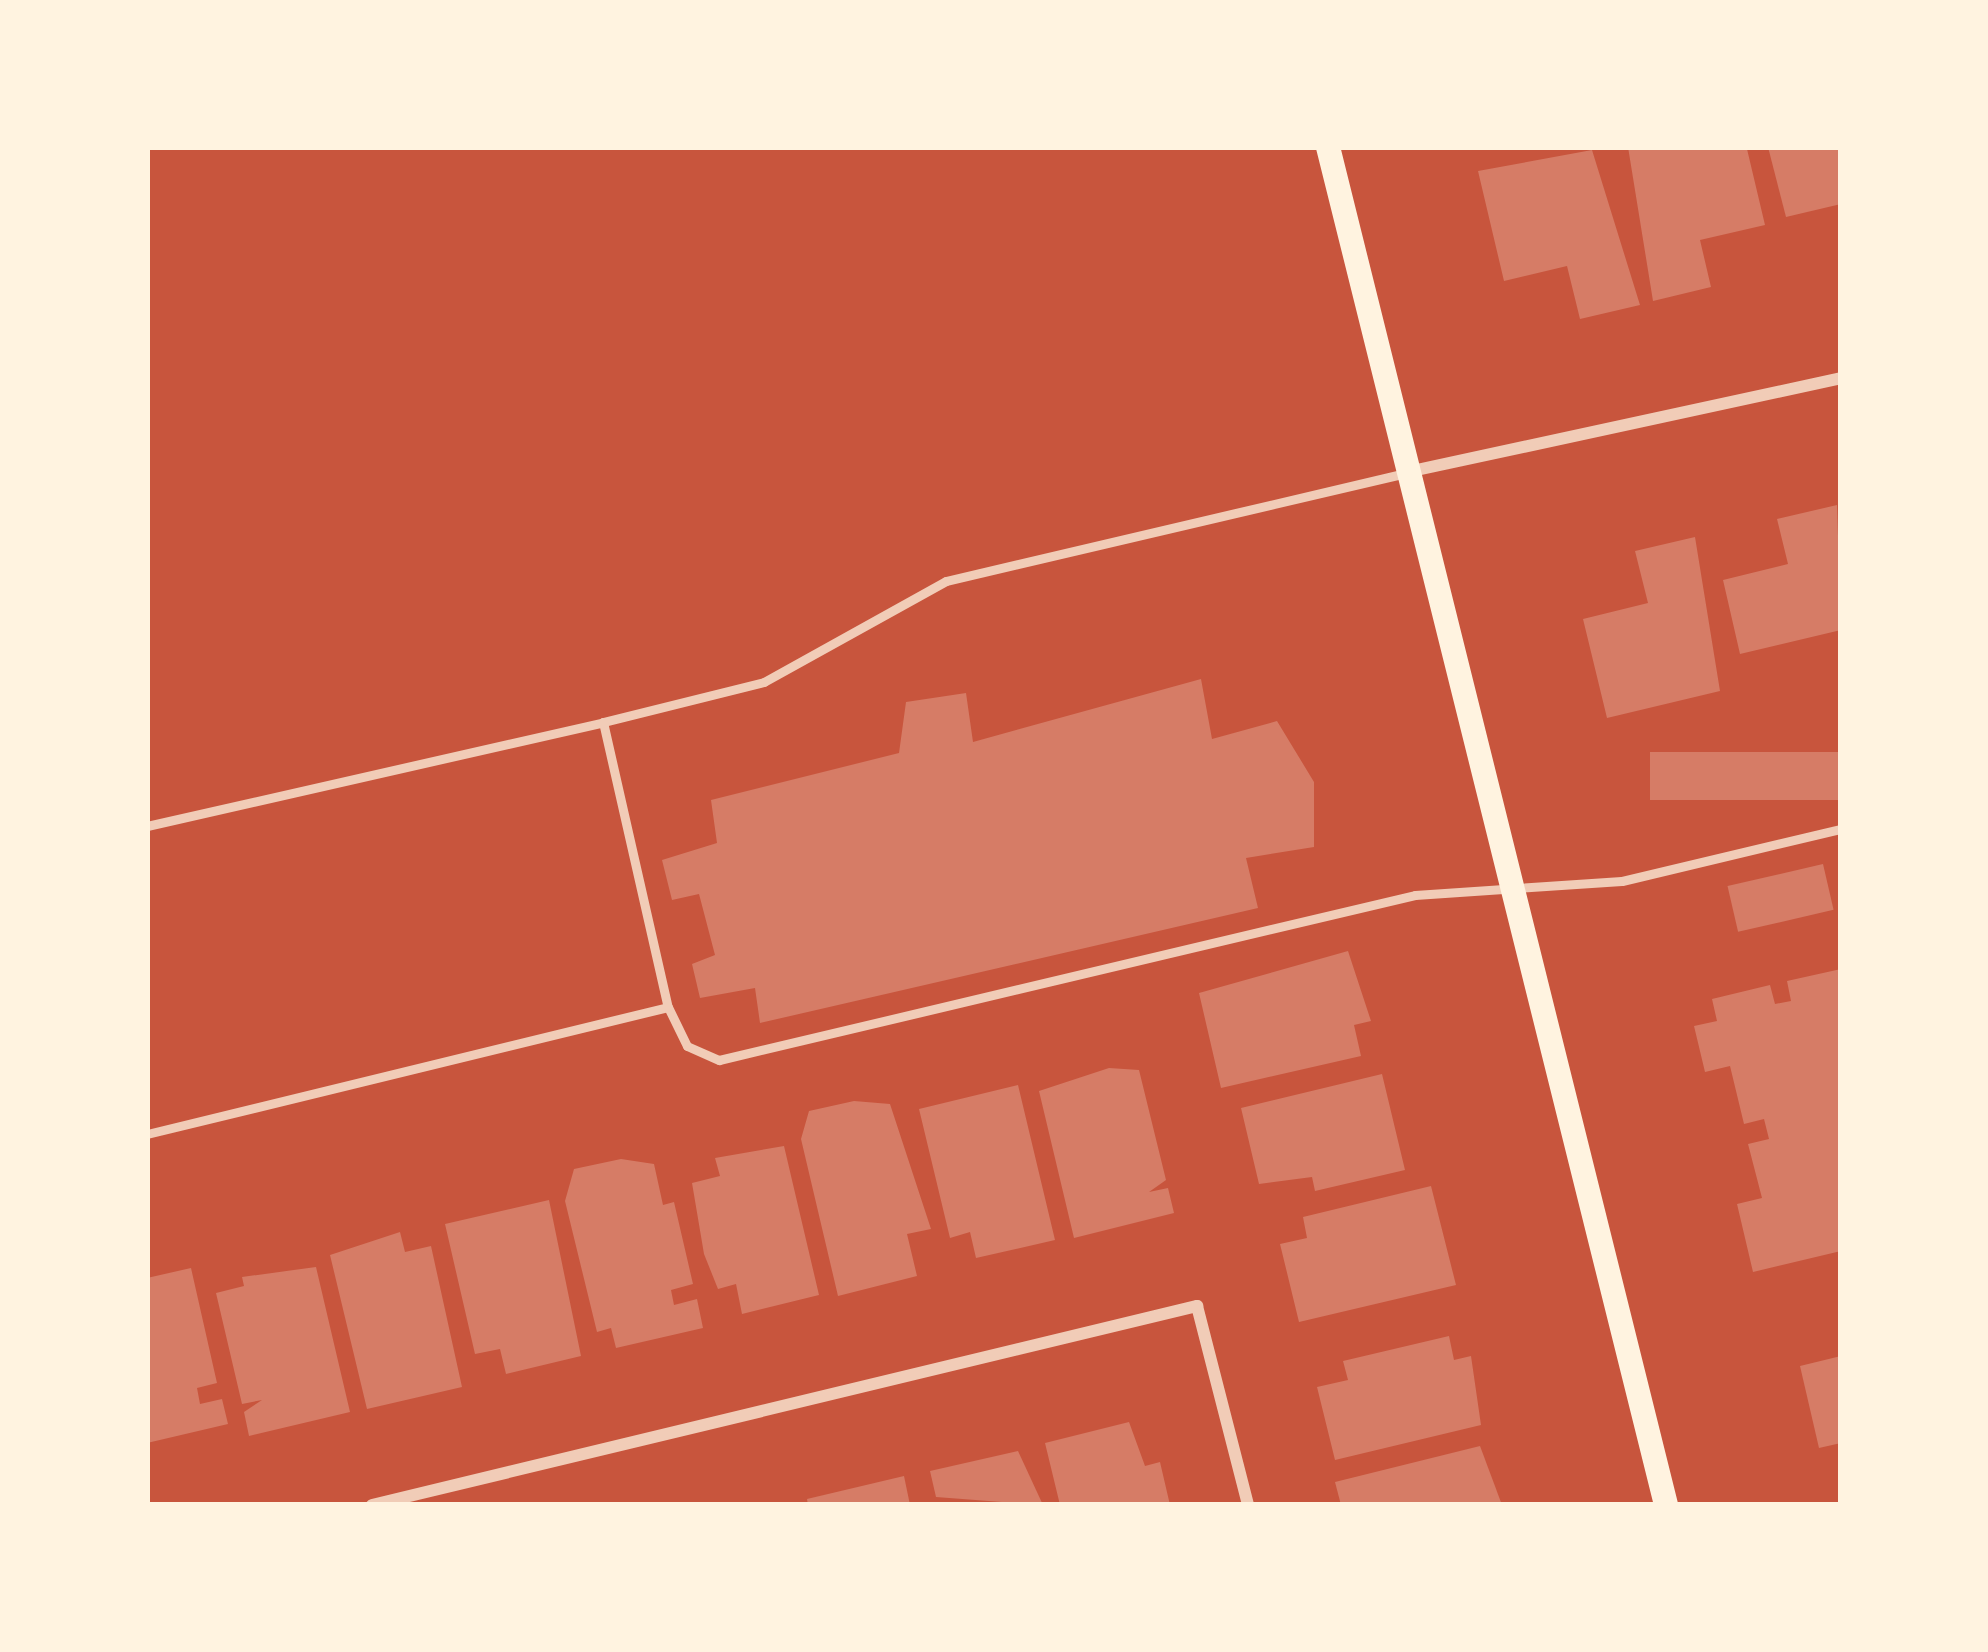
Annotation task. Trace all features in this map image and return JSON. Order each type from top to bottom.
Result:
[{"type":"main road","points":[[1328,147],[1517,890],[1666,1505]]},
{"type":"street","points":[[1412,471],[1841,378]]},
{"type":"street","points":[[372,1505],[1197,1306],[1248,1505]]},
{"type":"lane","points":[[147,826],[764,682],[946,580],[1412,471]]},
{"type":"lane","points":[[603,722],[668,1007],[687,1046],[719,1060],[1415,895],[1622,881],[1841,829]]},
{"type":"lane","points":[[147,1134],[668,1007]]},
{"type":"building","points":[[1628,147],[1747,149],[1765,225],[1700,240],[1711,287],[1653,301]]},
{"type":"building","points":[[1768,147],[1841,147],[1841,204],[1786,217]]},
{"type":"building","points":[[1592,150],[1640,305],[1580,319],[1567,266],[1504,281],[1478,171]]},
{"type":"building","points":[[1837,505],[1841,630],[1740,654],[1723,580],[1788,564],[1777,519]]},
{"type":"building","points":[[1695,537],[1720,691],[1607,718],[1583,619],[1648,603],[1635,551]]},
{"type":"building","points":[[1201,679],[1212,739],[1277,721],[1314,782],[1314,847],[1246,858],[1258,908],[760,1023],[755,988],[700,998],[692,964],[715,955],[699,894],[672,900],[662,860],[717,843],[711,800],[899,753],[906,702],[966,693],[973,742]]},
{"type":"building","points":[[1650,752],[1841,752],[1841,800],[1650,800]]},
{"type":"building","points":[[1823,864],[1834,910],[1738,932],[1728,886]]},
{"type":"building","points":[[1348,951],[1371,1021],[1354,1025],[1361,1056],[1221,1088],[1199,993]]},
{"type":"building","points":[[1841,969],[1841,1251],[1753,1272],[1737,1204],[1762,1198],[1748,1144],[1769,1139],[1764,1119],[1744,1124],[1730,1066],[1705,1072],[1694,1026],[1717,1021],[1712,999],[1770,985],[1775,1004],[1791,1001],[1787,981]]},
{"type":"building","points":[[1109,1068],[1139,1070],[1166,1180],[1149,1192],[1168,1188],[1174,1213],[1074,1238],[1039,1091]]},
{"type":"building","points":[[1382,1074],[1405,1170],[1315,1191],[1312,1177],[1259,1184],[1241,1108]]},
{"type":"building","points":[[1018,1085],[1055,1240],[976,1258],[970,1232],[950,1238],[919,1109]]},
{"type":"building","points":[[854,1101],[890,1104],[931,1229],[907,1234],[917,1276],[838,1296],[801,1139],[809,1111]]},
{"type":"building","points":[[784,1146],[819,1295],[742,1314],[736,1284],[718,1289],[704,1254],[692,1183],[720,1176],[715,1158]]},
{"type":"building","points":[[621,1159],[654,1164],[663,1205],[674,1202],[693,1284],[671,1290],[674,1305],[697,1299],[703,1328],[616,1348],[611,1328],[597,1332],[565,1201],[574,1169]]},
{"type":"building","points":[[1431,1186],[1456,1285],[1299,1322],[1280,1244],[1307,1238],[1303,1217]]},
{"type":"building","points":[[549,1200],[581,1356],[506,1374],[500,1349],[475,1354],[445,1224]]},
{"type":"building","points":[[400,1232],[405,1252],[431,1246],[462,1387],[367,1409],[330,1255]]},
{"type":"building","points":[[316,1267],[350,1412],[249,1436],[244,1412],[262,1400],[242,1404],[216,1293],[244,1286],[242,1277]]},
{"type":"building","points":[[191,1268],[217,1383],[197,1388],[200,1404],[222,1399],[228,1424],[147,1443],[147,1278]]},
{"type":"building","points":[[1449,1336],[1454,1360],[1471,1356],[1481,1425],[1335,1460],[1317,1387],[1348,1380],[1343,1361]]},
{"type":"building","points":[[1841,1356],[1841,1443],[1819,1448],[1800,1366]]},
{"type":"building","points":[[1129,1422],[1145,1466],[1160,1462],[1170,1505],[1060,1505],[1045,1443]]},
{"type":"building","points":[[1480,1446],[1502,1505],[1341,1505],[1335,1482]]},
{"type":"building","points":[[1018,1451],[1043,1505],[936,1497],[930,1471]]},
{"type":"building","points":[[904,1476],[910,1505],[808,1505],[807,1499]]}]
